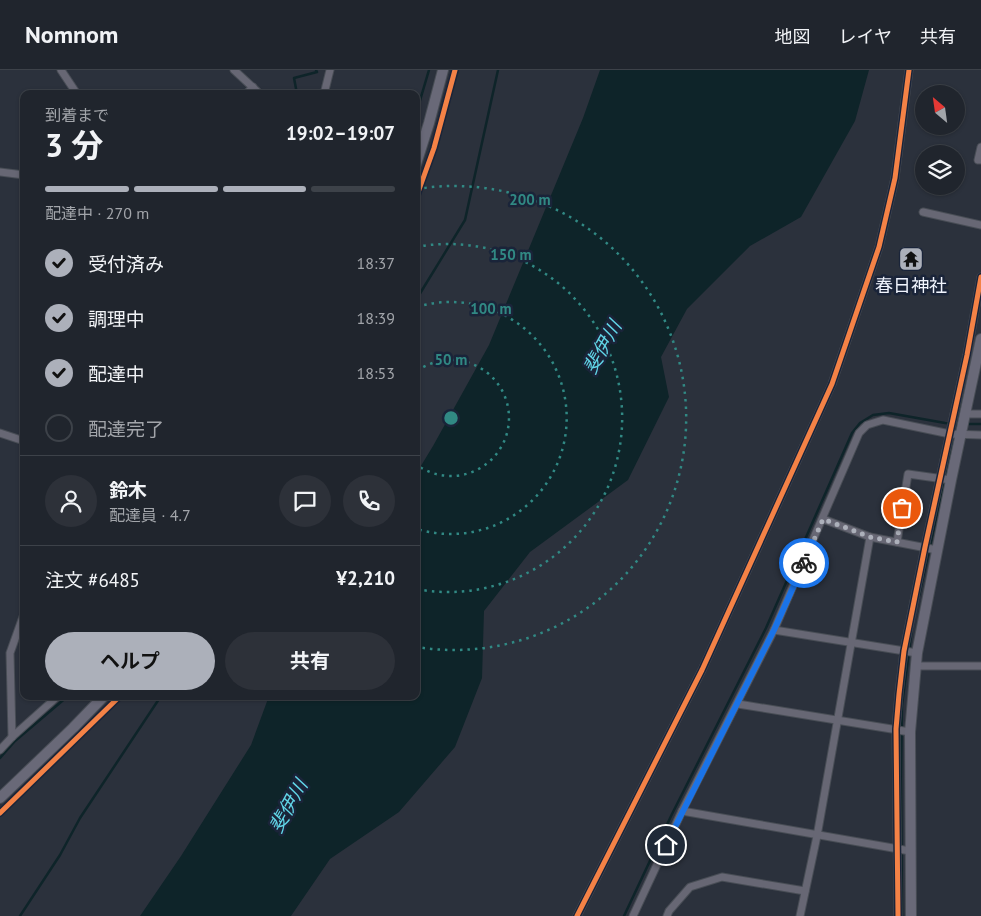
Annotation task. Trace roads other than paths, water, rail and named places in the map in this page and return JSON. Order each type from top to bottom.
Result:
[{"type":"street","points":[[61,70],[74,90]]},
{"type":"street","points":[[234,70],[256,90]]},
{"type":"street","points":[[325,90],[330,70]]},
{"type":"street","points":[[420,151],[442,70]]},
{"type":"street","points":[[577,916],[702,670],[832,384],[879,248],[895,178],[909,70]]},
{"type":"street","points":[[250,90],[253,87]]},
{"type":"street","points":[[981,147],[978,160],[981,160]]},
{"type":"street","points":[[0,172],[20,174]]},
{"type":"street","points":[[923,212],[981,225]]},
{"type":"street","points":[[898,916],[896,729],[904,651],[939,478],[955,434],[965,414],[981,277]]},
{"type":"street","points":[[911,916],[910,732],[917,653],[951,480],[955,434],[972,357],[981,339]]},
{"type":"street","points":[[965,414],[981,414]]},
{"type":"street","points":[[635,915],[682,811],[774,630],[859,433],[867,426],[883,420],[955,434],[981,435]]},
{"type":"street","points":[[0,433],[20,440]]},
{"type":"street","points":[[897,542],[908,474],[951,480]]},
{"type":"street","points":[[823,519],[870,537],[937,550]]},
{"type":"street","points":[[800,916],[817,836],[870,537]]},
{"type":"street","points":[[12,737],[10,653],[20,625]]},
{"type":"street","points":[[774,630],[917,653]]},
{"type":"street","points":[[916,666],[981,666]]},
{"type":"street","points":[[0,750],[54,700]]},
{"type":"street","points":[[0,798],[100,700]]},
{"type":"street","points":[[738,704],[910,732]]},
{"type":"street","points":[[682,811],[910,851]]},
{"type":"street","points":[[667,916],[669,910],[690,887],[722,877],[805,892]]},
{"type":"water","name":"斐伊川","points":[[600,70],[869,70],[855,121],[801,217],[750,246],[687,309],[661,357],[669,397],[628,480],[530,552],[484,611],[482,678],[455,747],[399,812],[330,859],[291,916],[140,916],[181,856],[251,745],[268,700],[420,700],[420,467],[489,345],[583,118]]},
{"type":"waterway","points":[[296,90],[294,78],[317,72],[316,70]]},
{"type":"waterway","points":[[420,100],[429,70]]},
{"type":"waterway","points":[[420,293],[465,220],[498,70]]},
{"type":"waterway","points":[[919,596],[967,372]]},
{"type":"waterway","points":[[624,916],[672,814],[766,628],[852,433],[860,423],[873,415],[889,413],[961,424]]},
{"type":"waterway","points":[[966,424],[981,424]]},
{"type":"waterway","points":[[902,916],[902,705],[912,628]]},
{"type":"waterway","points":[[0,758],[15,741],[63,700]]},
{"type":"waterway","points":[[20,916],[60,855],[80,818],[158,700]]},
{"type":"place","name":"春日神社","points":[[911,259]]}]
